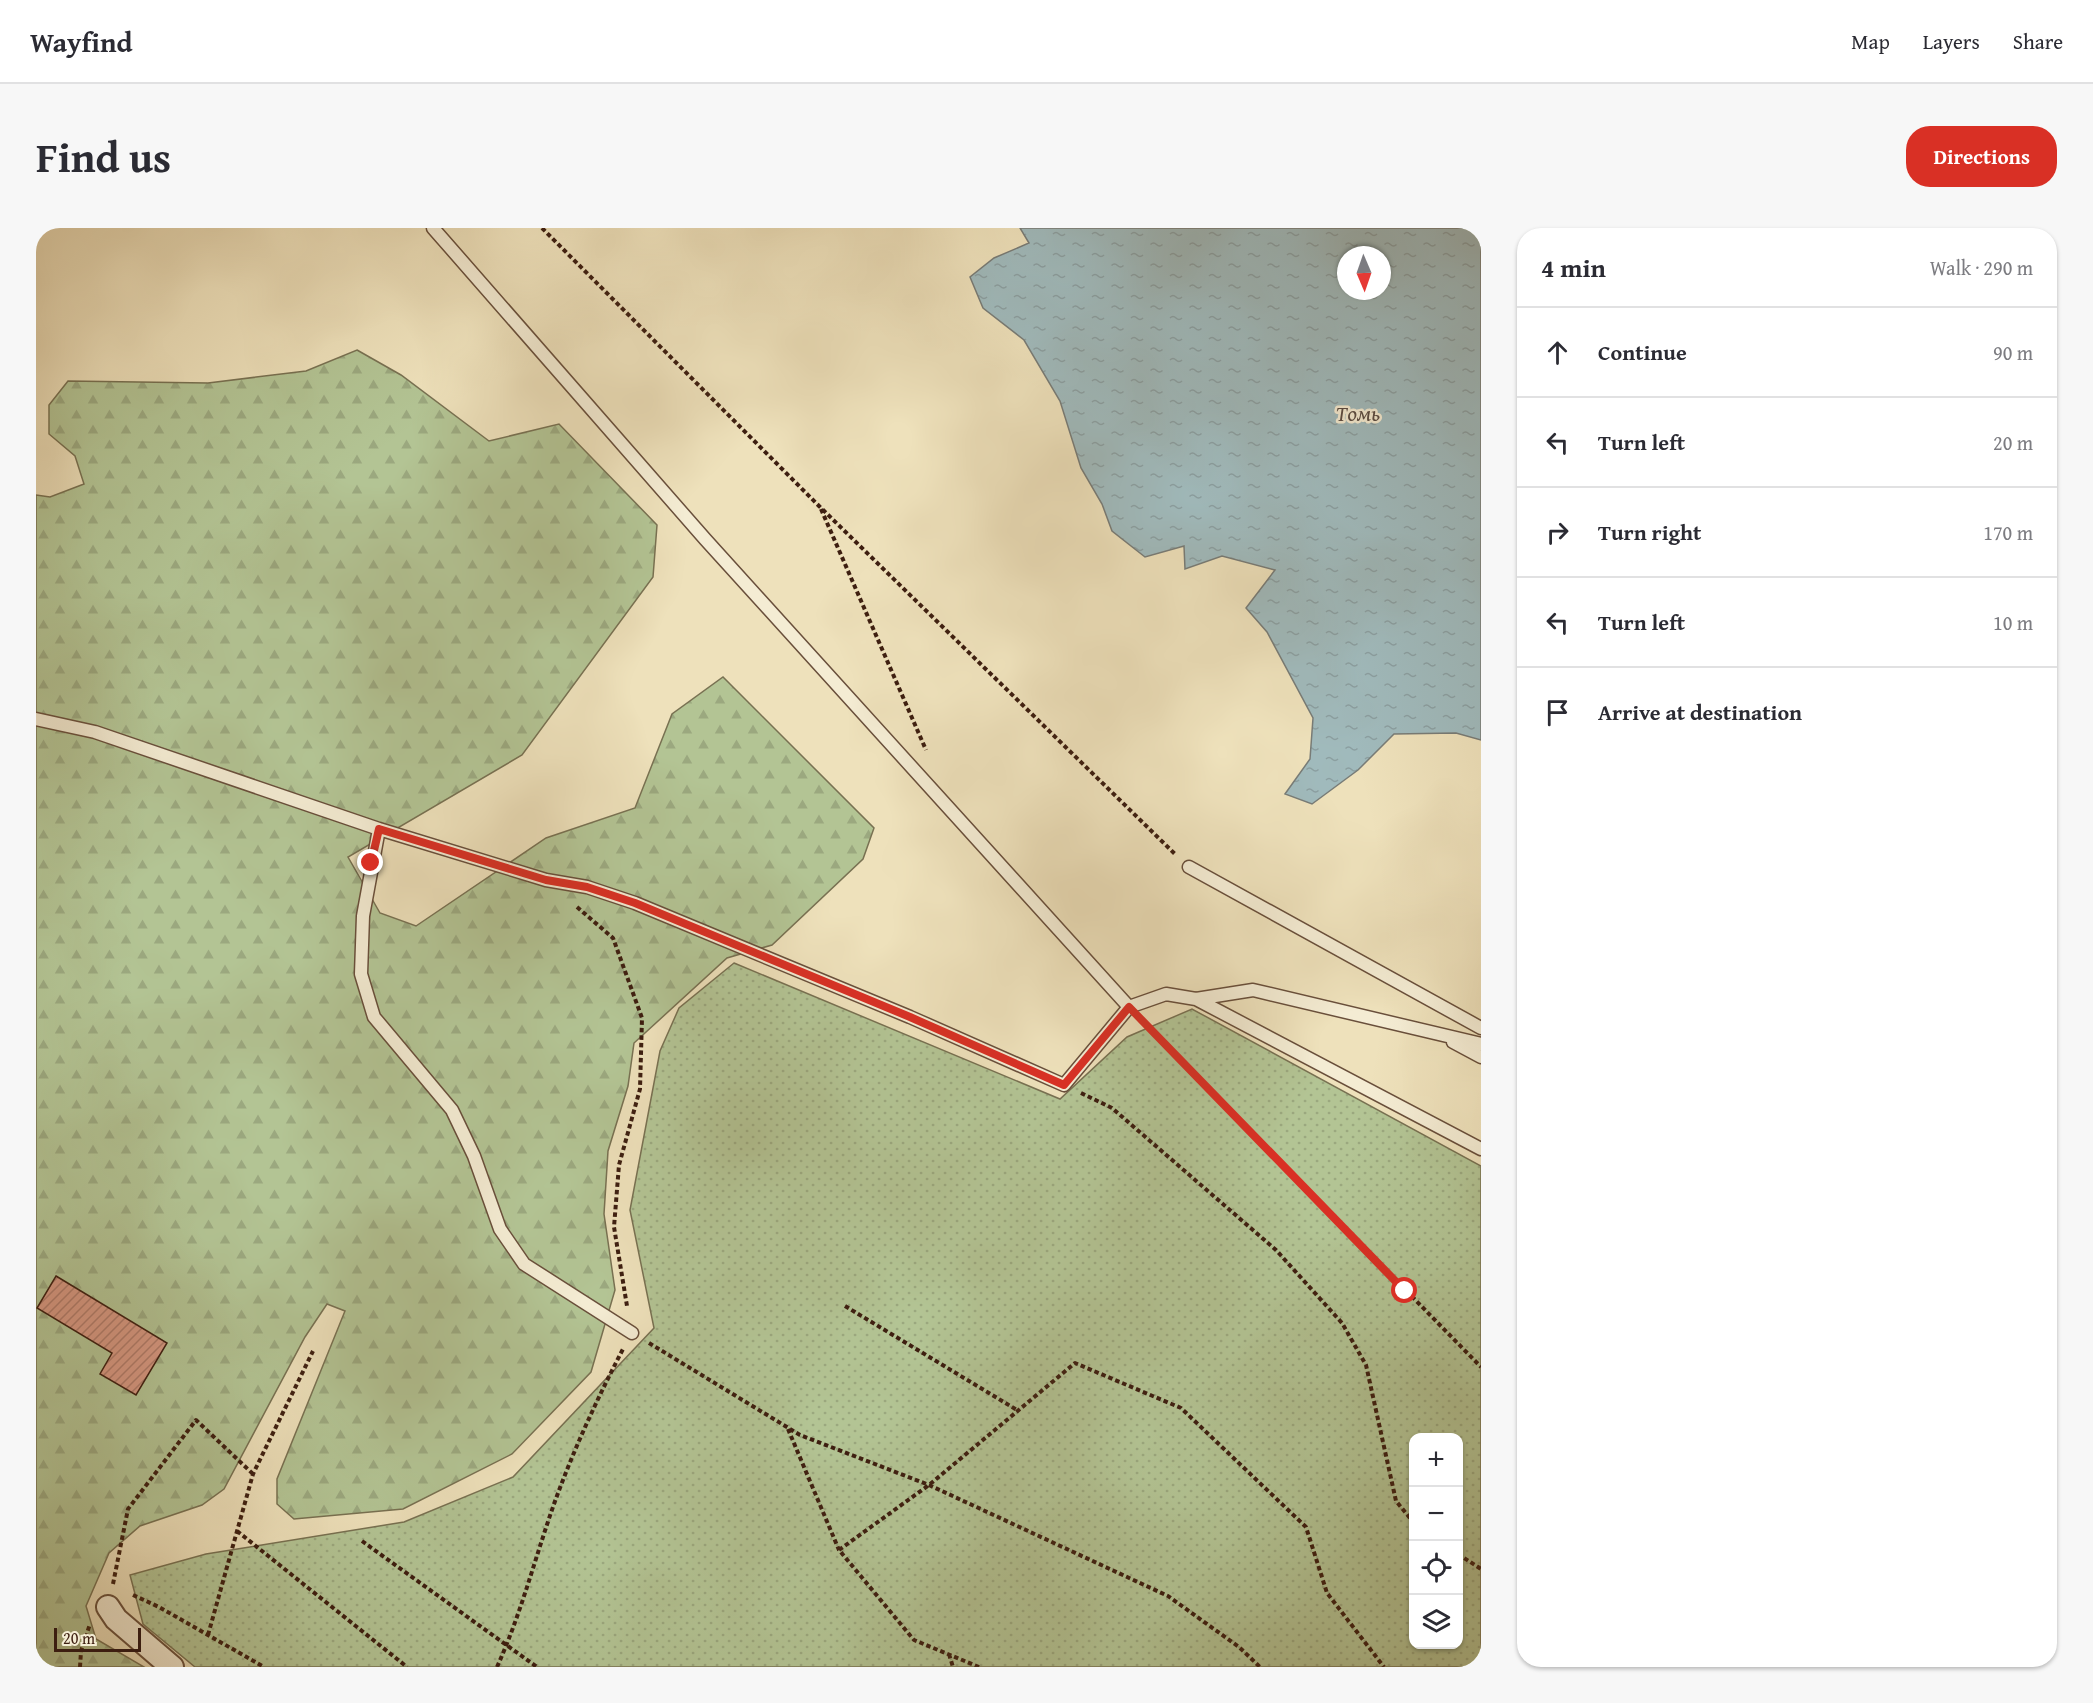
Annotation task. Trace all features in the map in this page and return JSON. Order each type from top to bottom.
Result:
[{"type":"street","points":[[110,1602],[116,1619],[172,1667]]},
{"type":"lane","points":[[433,228],[705,539],[1129,1007]]},
{"type":"lane","points":[[36,719],[95,732],[379,829],[546,880],[587,887],[635,903],[910,1017],[1064,1085],[1129,1007],[1166,994],[1196,999],[1481,1149]]},
{"type":"lane","points":[[379,829],[363,916],[361,974],[374,1017],[452,1110],[474,1156],[500,1229],[524,1264],[632,1333]]},
{"type":"lane","points":[[1189,867],[1481,1028]]},
{"type":"lane","points":[[1196,999],[1253,990],[1481,1044]]},
{"type":"lane","points":[[1436,1033],[1481,1057]]},
{"type":"path","points":[[542,228],[819,506],[1189,867]]},
{"type":"path","points":[[819,506],[927,754]]},
{"type":"path","points":[[496,1667],[507,1644],[537,1562],[554,1504],[582,1434],[632,1333],[614,1227],[619,1165],[640,1089],[642,1018],[613,938],[546,880]]},
{"type":"path","points":[[1129,1007],[1481,1367]]},
{"type":"path","points":[[1064,1085],[1112,1108],[1276,1250],[1341,1323],[1366,1365],[1396,1501],[1409,1518]]},
{"type":"path","points":[[845,1306],[1017,1410]]},
{"type":"path","points":[[632,1333],[800,1435],[929,1485],[1168,1596],[1239,1647],[1260,1667]]},
{"type":"path","points":[[208,1635],[253,1474],[313,1351]]},
{"type":"path","points":[[839,1550],[929,1485],[1075,1363],[1181,1408],[1306,1527],[1327,1593],[1384,1667]]},
{"type":"path","points":[[110,1602],[128,1509],[196,1420],[253,1474]]},
{"type":"path","points":[[788,1427],[839,1550],[914,1640],[979,1667]]},
{"type":"path","points":[[237,1531],[407,1667]]},
{"type":"path","points":[[362,1541],[537,1667]]},
{"type":"path","points":[[1463,1557],[1481,1569]]},
{"type":"path","points":[[80,1667],[89,1625],[110,1602],[128,1593],[264,1667]]},
{"type":"path","points":[[949,1654],[953,1667]]},
{"type":"green space","points":[[357,350],[401,375],[489,441],[559,424],[657,525],[653,577],[522,755],[348,857],[380,913],[416,926],[546,838],[635,808],[672,714],[723,677],[874,828],[863,859],[772,945],[727,958],[634,1043],[628,1086],[608,1151],[604,1214],[615,1290],[591,1372],[512,1454],[403,1509],[294,1519],[277,1504],[277,1479],[345,1311],[327,1304],[305,1337],[224,1489],[202,1505],[140,1526],[109,1553],[86,1606],[96,1639],[144,1667],[36,1667],[36,495],[50,497],[84,484],[75,456],[49,434],[49,405],[68,381],[208,383],[306,371]]},
{"type":"green space","points":[[734,963],[1060,1099],[1127,1037],[1192,1009],[1481,1166],[1481,1667],[195,1667],[143,1624],[130,1575],[206,1554],[404,1522],[513,1477],[654,1328],[630,1210],[660,1051],[679,1008]]},
{"type":"water","name":"Томь","points":[[1020,228],[1481,228],[1481,740],[1456,733],[1394,734],[1358,770],[1312,804],[1285,794],[1310,759],[1313,718],[1267,632],[1246,608],[1275,570],[1222,556],[1185,569],[1184,546],[1145,557],[1112,531],[1102,504],[1081,468],[1060,401],[1024,340],[983,308],[970,277],[994,258],[1029,243]]},
{"type":"building","points":[[56,1276],[167,1343],[136,1395],[100,1374],[112,1353],[37,1308]]},
{"type":"route","points":[[371,863],[379,829],[546,880],[587,887],[635,903],[910,1017],[1064,1085],[1129,1007],[1405,1291]]}]
